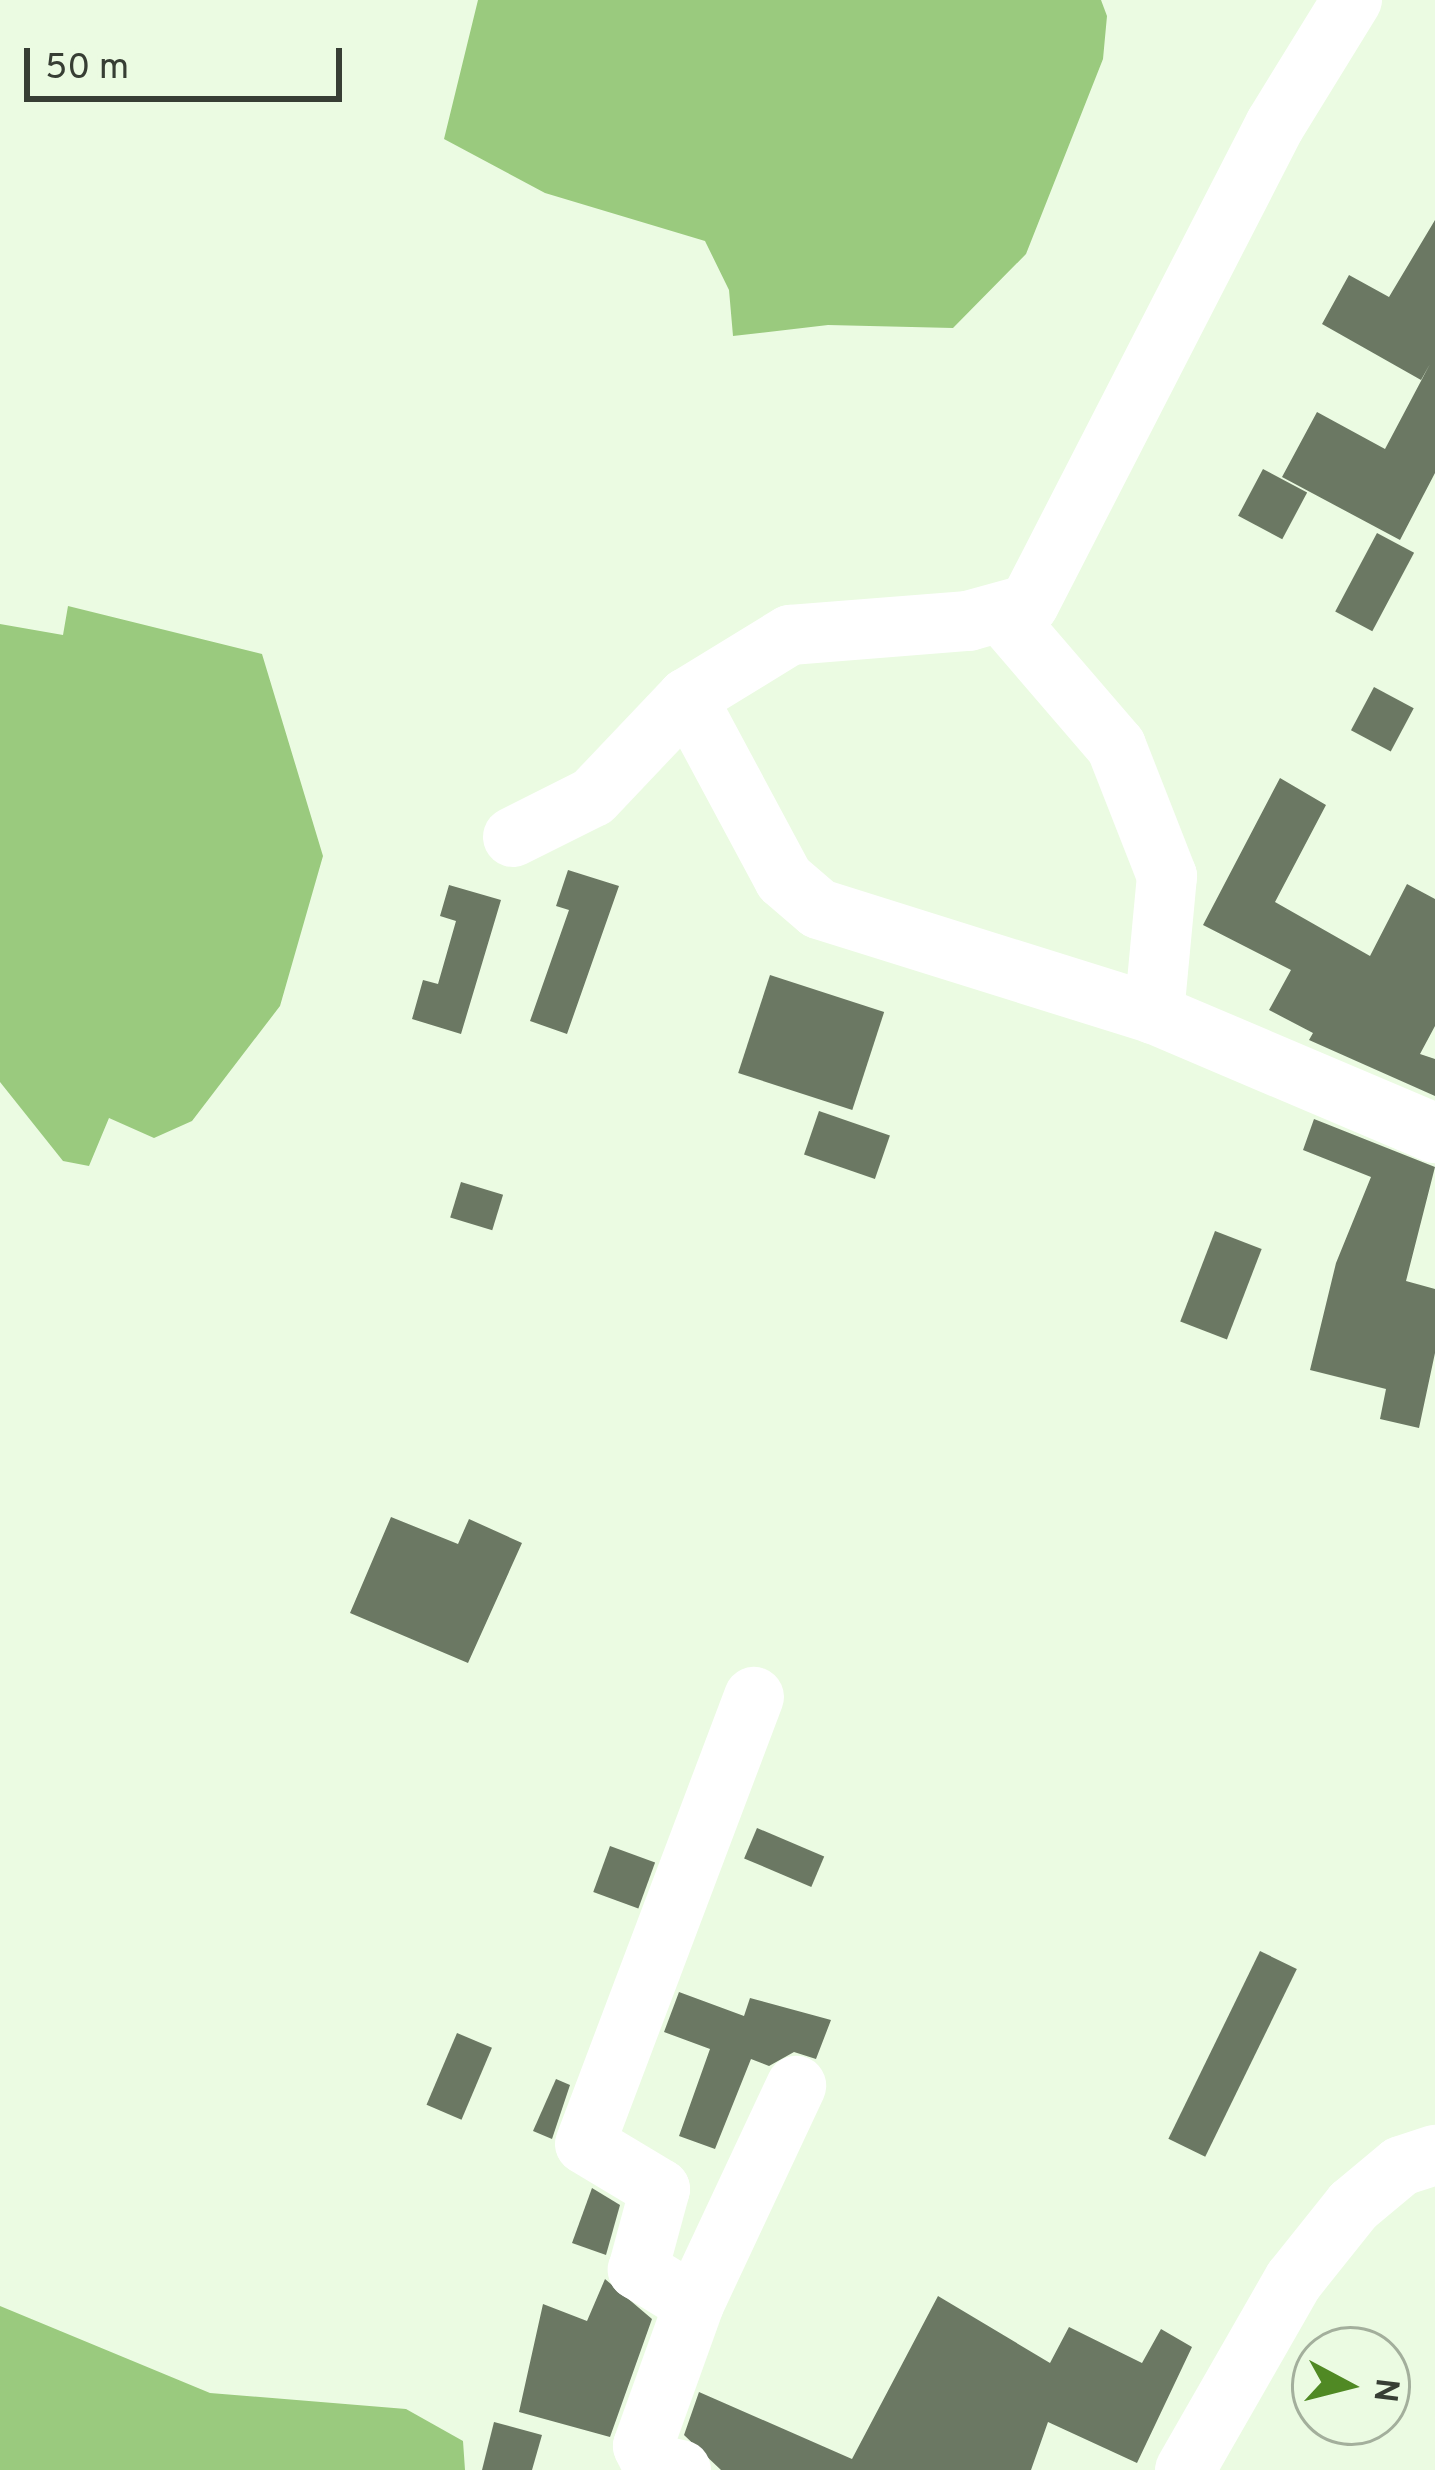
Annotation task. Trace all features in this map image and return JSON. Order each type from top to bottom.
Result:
[{"type":"street","points":[[513,837],[593,797],[687,698],[790,635],[1004,616],[1046,581],[1275,124],[1352,0]]},
{"type":"street","points":[[1004,616],[1116,746],[1167,876],[1154,1014]]},
{"type":"street","points":[[687,698],[798,896],[1154,1014],[1435,1133]]},
{"type":"street","points":[[694,2304],[638,2270],[660,2189],[585,2144],[754,1697]]},
{"type":"street","points":[[681,2470],[652,2464],[643,2446],[694,2304],[796,2086]]},
{"type":"street","points":[[1185,2470],[1294,2280],[1354,2206],[1401,2166],[1435,2155]]},
{"type":"shaded area","points":[[478,0],[1101,0],[1107,16],[1103,59],[1026,254],[953,328],[828,325],[733,336],[729,290],[705,241],[545,193],[444,139]]},
{"type":"shaded area","points":[[68,606],[262,654],[323,856],[280,1006],[192,1121],[154,1138],[109,1118],[89,1166],[63,1161],[0,1082],[0,624],[63,635]]},
{"type":"shaded area","points":[[0,2306],[210,2393],[406,2409],[463,2441],[465,2470],[0,2470]]},
{"type":"building","points":[[1435,220],[1435,473],[1400,540],[1282,477],[1317,412],[1385,449],[1430,364],[1421,380],[1322,324],[1349,275],[1389,297]]},
{"type":"building","points":[[1263,469],[1307,492],[1282,539],[1238,516]]},
{"type":"building","points":[[1377,533],[1414,553],[1372,631],[1335,612]]},
{"type":"building","points":[[1374,687],[1414,708],[1391,751],[1351,730]]},
{"type":"building","points":[[1280,778],[1326,805],[1275,902],[1370,956],[1407,884],[1435,899],[1435,1026],[1420,1054],[1435,1059],[1435,1096],[1309,1040],[1313,1033],[1269,1010],[1291,970],[1203,925]]},
{"type":"building","points":[[568,870],[619,886],[567,1034],[530,1021],[569,910],[556,906]]},
{"type":"building","points":[[449,885],[501,900],[461,1034],[412,1019],[423,980],[438,984],[456,921],[440,916]]},
{"type":"building","points":[[770,975],[884,1012],[852,1110],[738,1073]]},
{"type":"building","points":[[819,1111],[890,1135],[875,1179],[804,1154]]},
{"type":"building","points":[[1314,1119],[1435,1167],[1406,1281],[1435,1289],[1435,1353],[1419,1428],[1380,1419],[1386,1389],[1310,1370],[1336,1263],[1371,1177],[1303,1150]]},
{"type":"building","points":[[461,1182],[503,1195],[492,1230],[450,1217]]},
{"type":"building","points":[[1215,1231],[1262,1249],[1227,1339],[1180,1322]]},
{"type":"building","points":[[391,1517],[458,1544],[469,1519],[522,1543],[468,1663],[350,1613]]},
{"type":"building","points":[[757,1828],[824,1857],[811,1887],[744,1858]]},
{"type":"building","points":[[610,1846],[655,1862],[638,1908],[593,1892]]},
{"type":"building","points":[[1260,1951],[1297,1969],[1205,2157],[1168,2139]]},
{"type":"building","points":[[679,1992],[744,2016],[750,1998],[831,2020],[816,2059],[794,2052],[769,2066],[751,2059],[715,2149],[679,2136],[710,2049],[664,2032]]},
{"type":"building","points":[[457,2033],[492,2048],[462,2120],[427,2105]]},
{"type":"building","points":[[556,2079],[570,2085],[552,2139],[533,2131]]},
{"type":"building","points":[[592,2188],[620,2205],[606,2255],[572,2243]]},
{"type":"building","points":[[605,2279],[652,2319],[610,2437],[519,2412],[543,2304],[587,2321]]},
{"type":"building","points":[[938,2296],[1050,2363],[1069,2327],[1142,2363],[1161,2329],[1192,2347],[1137,2463],[1048,2422],[1031,2470],[721,2470],[684,2435],[699,2392],[852,2459]]},
{"type":"building","points":[[494,2422],[542,2435],[532,2470],[482,2470]]}]
